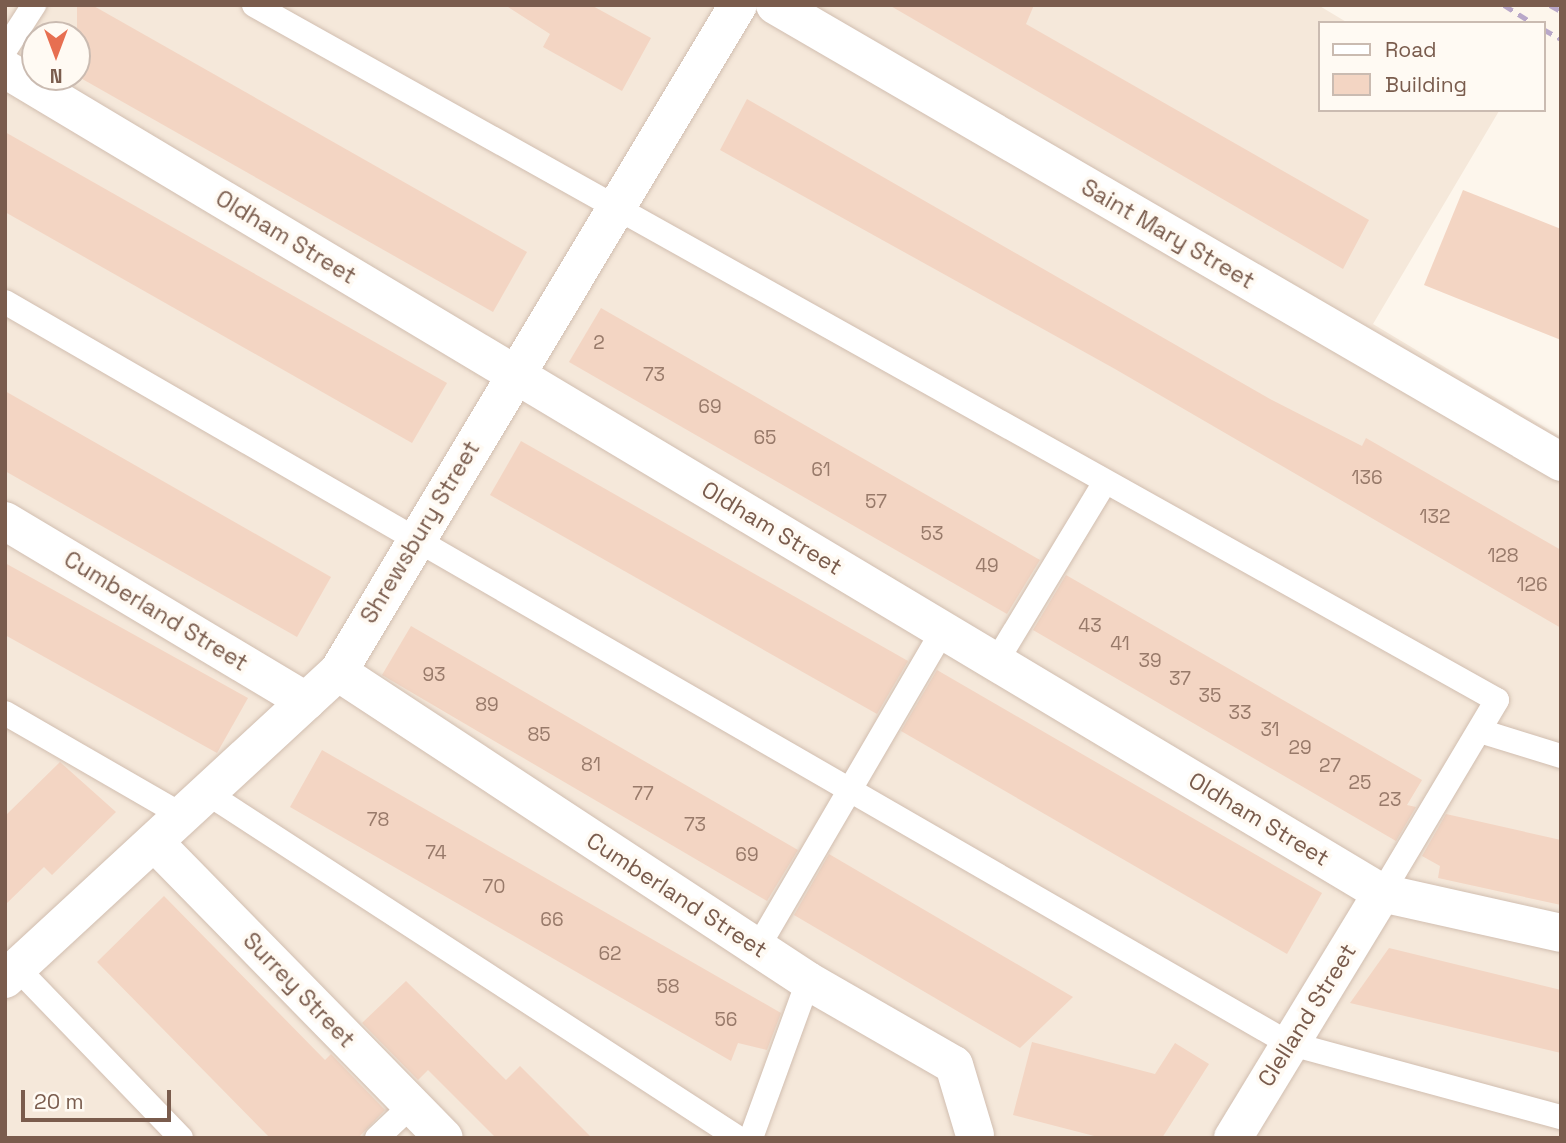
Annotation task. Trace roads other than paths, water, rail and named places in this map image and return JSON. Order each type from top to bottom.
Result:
[{"type":"street","name":"Shrewsbury Street","points":[[11,974],[338,671],[738,5]]},
{"type":"street","name":"Saint Mary Street","points":[[775,5],[1561,462]]},
{"type":"street","name":"Oldham Street","points":[[8,71],[1382,893],[1561,933]]},
{"type":"street","name":"Cumberland Street","points":[[5,521],[306,701]]},
{"type":"street","name":"Cumberland Street","points":[[338,671],[808,981],[954,1065],[977,1137]]},
{"type":"street","name":"Surrey Street","points":[[154,842],[444,1138]]},
{"type":"street","name":"Clelland Street","points":[[1233,1138],[1288,1043],[1382,893]]},
{"type":"lane","points":[[8,71],[34,5]]},
{"type":"lane","points":[[254,5],[1497,700],[1382,893]]},
{"type":"lane","points":[[5,302],[850,787],[1288,1043],[1561,1116]]},
{"type":"lane","points":[[996,662],[1105,482]]},
{"type":"lane","points":[[758,947],[943,630]]},
{"type":"lane","points":[[5,713],[195,804],[738,1138]]},
{"type":"lane","points":[[1480,731],[1561,756]]},
{"type":"lane","points":[[11,974],[181,1138]]},
{"type":"lane","points":[[751,1138],[808,981]]},
{"type":"lane","points":[[377,1138],[412,1105]]},
{"type":"railway","points":[[1504,5],[1530,21]]},
{"type":"railway","points":[[1550,5],[1561,11]]},
{"type":"railway","points":[[1545,30],[1561,39]]}]
